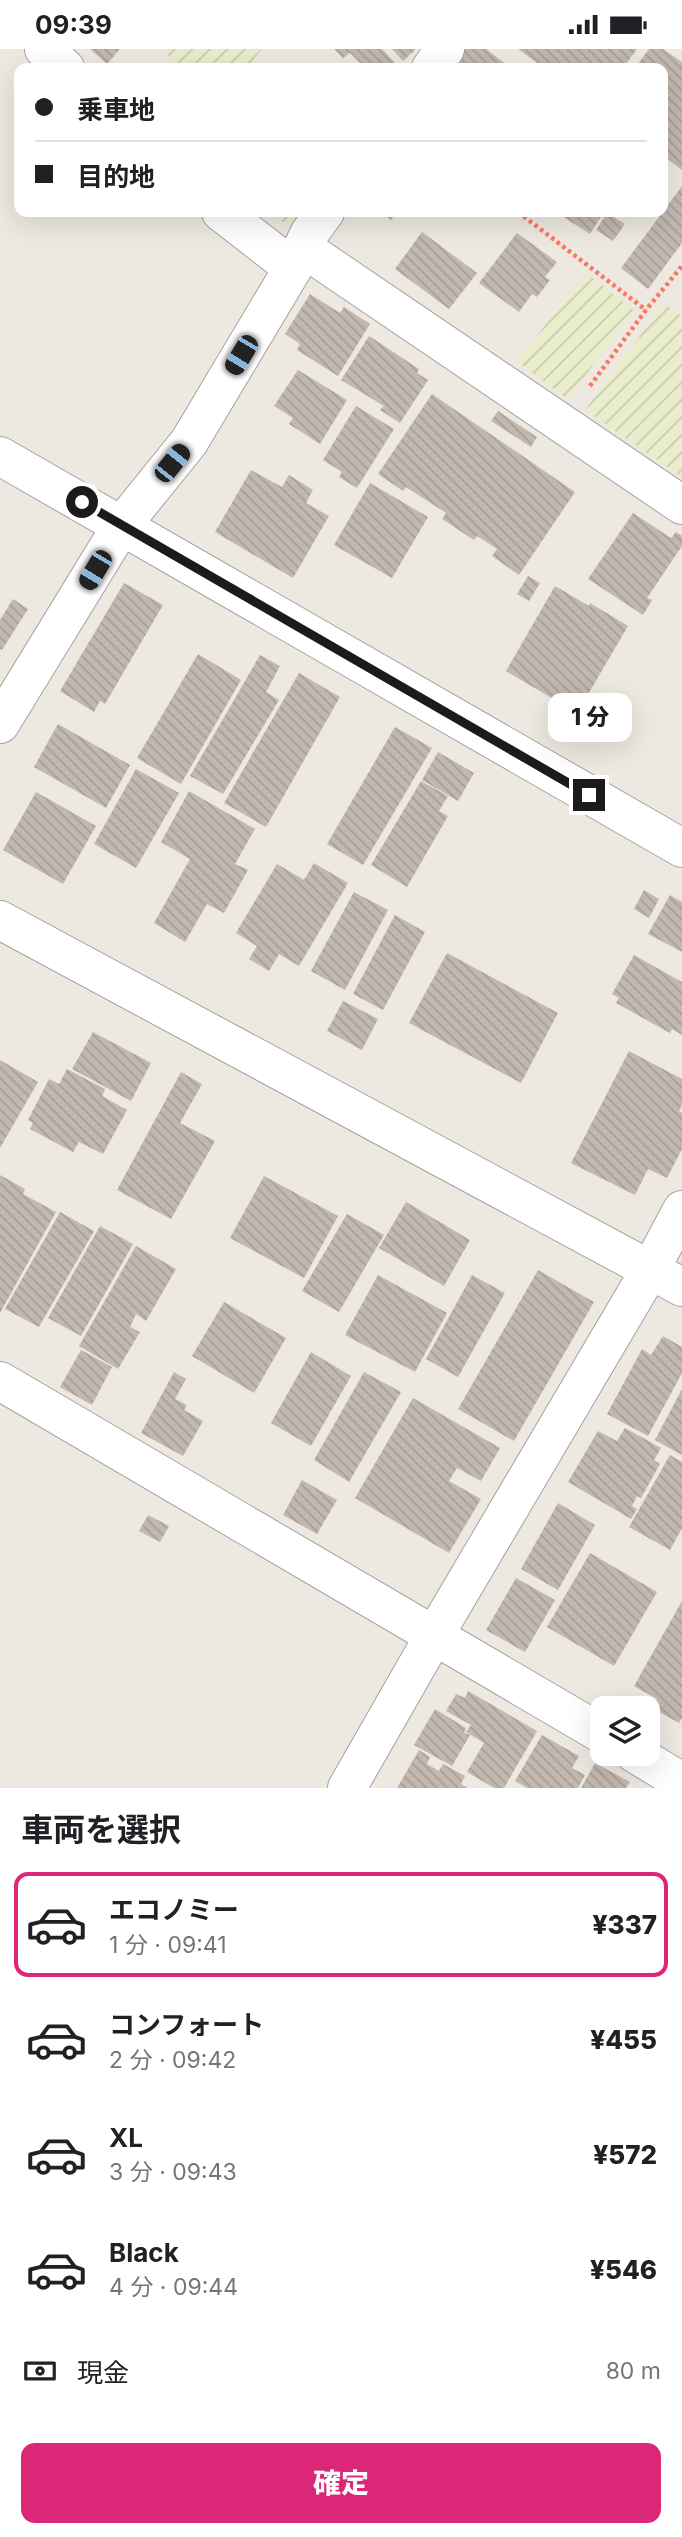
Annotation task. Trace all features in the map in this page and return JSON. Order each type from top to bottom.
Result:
[{"type":"street","points":[[44,49],[59,63]]},
{"type":"street","points":[[229,217],[563,424],[682,505]]},
{"type":"street","points":[[0,724],[122,525],[189,442],[321,217]]},
{"type":"street","points":[[0,456],[682,848]]},
{"type":"street","points":[[0,920],[666,1278]]},
{"type":"street","points":[[347,1788],[434,1636],[666,1278],[682,1210]]},
{"type":"street","points":[[0,1381],[590,1727]]},
{"type":"street","points":[[656,1766],[682,1781]]},
{"type":"path","points":[[525,217],[646,310]]},
{"type":"path","points":[[563,424],[646,310],[682,266]]},
{"type":"green space","points":[[161,49],[262,49],[253,60],[256,63],[167,63],[171,58]]},
{"type":"green space","points":[[274,217],[301,217],[294,227]]},
{"type":"green space","points":[[586,273],[635,311],[567,399],[517,361]]},
{"type":"green space","points":[[664,304],[682,316],[682,477],[585,410]]},
{"type":"building","points":[[90,49],[120,49],[106,63]]},
{"type":"building","points":[[334,49],[382,49],[395,63],[360,63],[350,53],[343,58]]},
{"type":"building","points":[[392,49],[416,49],[403,61]]},
{"type":"building","points":[[464,49],[486,49],[504,63],[454,63]]},
{"type":"building","points":[[518,49],[637,49],[627,63],[537,63]]},
{"type":"building","points":[[649,49],[663,49],[682,62],[682,170],[668,160],[668,63],[639,63]]},
{"type":"building","points":[[682,186],[682,243],[648,289],[621,268],[659,217],[668,217],[668,205]]},
{"type":"building","points":[[564,217],[601,217],[590,234]]},
{"type":"building","points":[[604,217],[614,217],[625,224],[613,241],[596,230]]},
{"type":"building","points":[[422,232],[477,273],[449,309],[395,269]]},
{"type":"building","points":[[517,233],[557,262],[545,277],[550,280],[537,297],[532,294],[519,312],[479,283]]},
{"type":"building","points":[[310,294],[340,313],[344,307],[370,324],[338,376],[297,350],[300,344],[285,334]]},
{"type":"building","points":[[369,336],[419,369],[417,373],[428,380],[400,423],[380,410],[384,406],[341,380]]},
{"type":"building","points":[[298,370],[347,400],[320,444],[289,424],[293,418],[274,406]]},
{"type":"building","points":[[432,394],[575,492],[519,575],[492,556],[497,549],[477,536],[474,540],[442,519],[446,513],[406,487],[403,491],[378,474]]},
{"type":"building","points":[[356,406],[394,429],[357,488],[339,477],[342,472],[323,460]]},
{"type":"building","points":[[498,411],[537,437],[531,447],[491,421]]},
{"type":"building","points":[[251,470],[282,487],[289,475],[313,490],[306,503],[329,516],[293,578],[215,532]]},
{"type":"building","points":[[370,483],[428,517],[392,578],[334,545]]},
{"type":"building","points":[[633,513],[671,538],[676,532],[682,536],[682,546],[647,598],[652,600],[643,615],[588,579]]},
{"type":"building","points":[[528,576],[540,583],[529,601],[517,594]]},
{"type":"building","points":[[124,583],[163,605],[105,704],[100,701],[94,712],[60,691]]},
{"type":"building","points":[[555,586],[628,626],[577,713],[506,671]]},
{"type":"building","points":[[13,599],[28,609],[2,650],[0,620]]},
{"type":"building","points":[[198,654],[241,680],[181,784],[137,758]]},
{"type":"building","points":[[260,655],[280,666],[266,692],[279,700],[223,794],[190,776]]},
{"type":"building","points":[[299,673],[340,697],[266,827],[224,803]]},
{"type":"building","points":[[58,724],[130,765],[106,808],[34,767]]},
{"type":"building","points":[[395,727],[432,748],[363,865],[327,844]]},
{"type":"building","points":[[438,752],[474,773],[458,801],[422,780]]},
{"type":"building","points":[[136,769],[179,793],[136,868],[94,844]]},
{"type":"building","points":[[421,781],[448,796],[439,811],[448,816],[407,887],[371,865]]},
{"type":"building","points":[[189,791],[255,829],[235,864],[248,870],[224,913],[207,904],[185,942],[154,923],[190,859],[161,842]]},
{"type":"building","points":[[36,792],[96,826],[63,884],[3,850]]},
{"type":"building","points":[[314,863],[348,883],[299,966],[279,954],[269,971],[249,959],[257,946],[236,933],[277,864],[304,880]]},
{"type":"building","points":[[644,890],[659,899],[649,918],[634,909]]},
{"type":"building","points":[[354,892],[388,910],[345,990],[311,971]]},
{"type":"building","points":[[670,895],[682,902],[682,952],[648,934]]},
{"type":"building","points":[[395,915],[425,932],[383,1010],[353,994]]},
{"type":"building","points":[[447,953],[558,1013],[521,1083],[409,1023]]},
{"type":"building","points":[[634,955],[682,982],[682,1035],[672,1029],[670,1033],[616,1003],[619,998],[612,994]]},
{"type":"building","points":[[343,1001],[378,1019],[362,1050],[327,1031]]},
{"type":"building","points":[[93,1032],[151,1063],[131,1101],[72,1069]]},
{"type":"building","points":[[629,1051],[682,1079],[682,1105],[679,1111],[682,1113],[682,1149],[667,1178],[648,1169],[635,1195],[571,1163]]},
{"type":"building","points":[[0,1060],[38,1082],[0,1148]]},
{"type":"building","points":[[67,1069],[105,1089],[102,1096],[127,1110],[103,1154],[79,1142],[73,1152],[30,1129],[33,1123],[28,1120],[49,1079],[59,1084]]},
{"type":"building","points":[[181,1072],[202,1084],[180,1123],[215,1141],[171,1219],[117,1190]]},
{"type":"building","points":[[0,1175],[25,1189],[23,1194],[56,1212],[0,1313]]},
{"type":"building","points":[[264,1176],[338,1216],[304,1278],[230,1238]]},
{"type":"building","points":[[406,1202],[470,1240],[444,1286],[379,1248]]},
{"type":"building","points":[[60,1212],[94,1231],[39,1327],[5,1309]]},
{"type":"building","points":[[347,1214],[384,1235],[339,1312],[302,1291]]},
{"type":"building","points":[[100,1226],[133,1244],[81,1336],[48,1318]]},
{"type":"building","points":[[136,1246],[176,1269],[146,1321],[136,1314],[130,1327],[140,1332],[118,1369],[79,1346]]},
{"type":"building","points":[[538,1270],[594,1302],[514,1441],[458,1409]]},
{"type":"building","points":[[378,1275],[447,1313],[415,1372],[345,1335]]},
{"type":"building","points":[[472,1275],[505,1293],[458,1377],[426,1359]]},
{"type":"building","points":[[224,1302],[286,1338],[254,1393],[192,1356]]},
{"type":"building","points":[[663,1336],[682,1347],[682,1373],[648,1436],[607,1414],[642,1349],[651,1355]]},
{"type":"building","points":[[81,1350],[112,1367],[92,1405],[60,1387]]},
{"type":"building","points":[[311,1352],[351,1376],[311,1446],[271,1423]]},
{"type":"building","points":[[174,1372],[186,1379],[175,1399],[187,1405],[184,1410],[203,1421],[183,1456],[141,1433]]},
{"type":"building","points":[[364,1372],[401,1392],[349,1482],[314,1460]]},
{"type":"building","points":[[682,1389],[682,1455],[655,1440]]},
{"type":"building","points":[[413,1398],[500,1448],[481,1481],[457,1468],[449,1481],[481,1499],[449,1553],[355,1498]]},
{"type":"building","points":[[625,1428],[661,1448],[654,1460],[660,1464],[641,1498],[637,1496],[632,1506],[637,1509],[631,1519],[568,1482],[598,1431],[617,1441]]},
{"type":"building","points":[[670,1455],[682,1462],[682,1528],[670,1550],[629,1527]]},
{"type":"building","points":[[302,1480],[337,1500],[317,1534],[283,1515]]},
{"type":"building","points":[[558,1503],[595,1525],[558,1590],[521,1569]]},
{"type":"building","points":[[148,1515],[169,1526],[160,1542],[139,1531]]},
{"type":"building","points":[[590,1553],[657,1592],[614,1666],[547,1627]]},
{"type":"building","points":[[516,1578],[555,1600],[525,1652],[486,1630]]},
{"type":"building","points":[[682,1601],[682,1718],[679,1723],[660,1712],[660,1696],[652,1696],[634,1686]]},
{"type":"building","points":[[468,1691],[537,1731],[504,1788],[494,1788],[467,1772],[484,1743],[466,1732],[471,1725],[446,1711],[456,1694],[465,1698]]},
{"type":"building","points":[[435,1709],[466,1728],[464,1733],[470,1735],[452,1766],[414,1745]]},
{"type":"building","points":[[542,1735],[579,1756],[572,1768],[585,1775],[578,1788],[527,1788],[515,1781]]},
{"type":"building","points":[[419,1750],[430,1757],[427,1764],[439,1771],[443,1764],[465,1776],[461,1784],[468,1788],[397,1788]]},
{"type":"building","points":[[593,1766],[601,1766],[630,1782],[626,1788],[581,1788]]},
{"type":"route","points":[[82,502],[589,795]]}]
